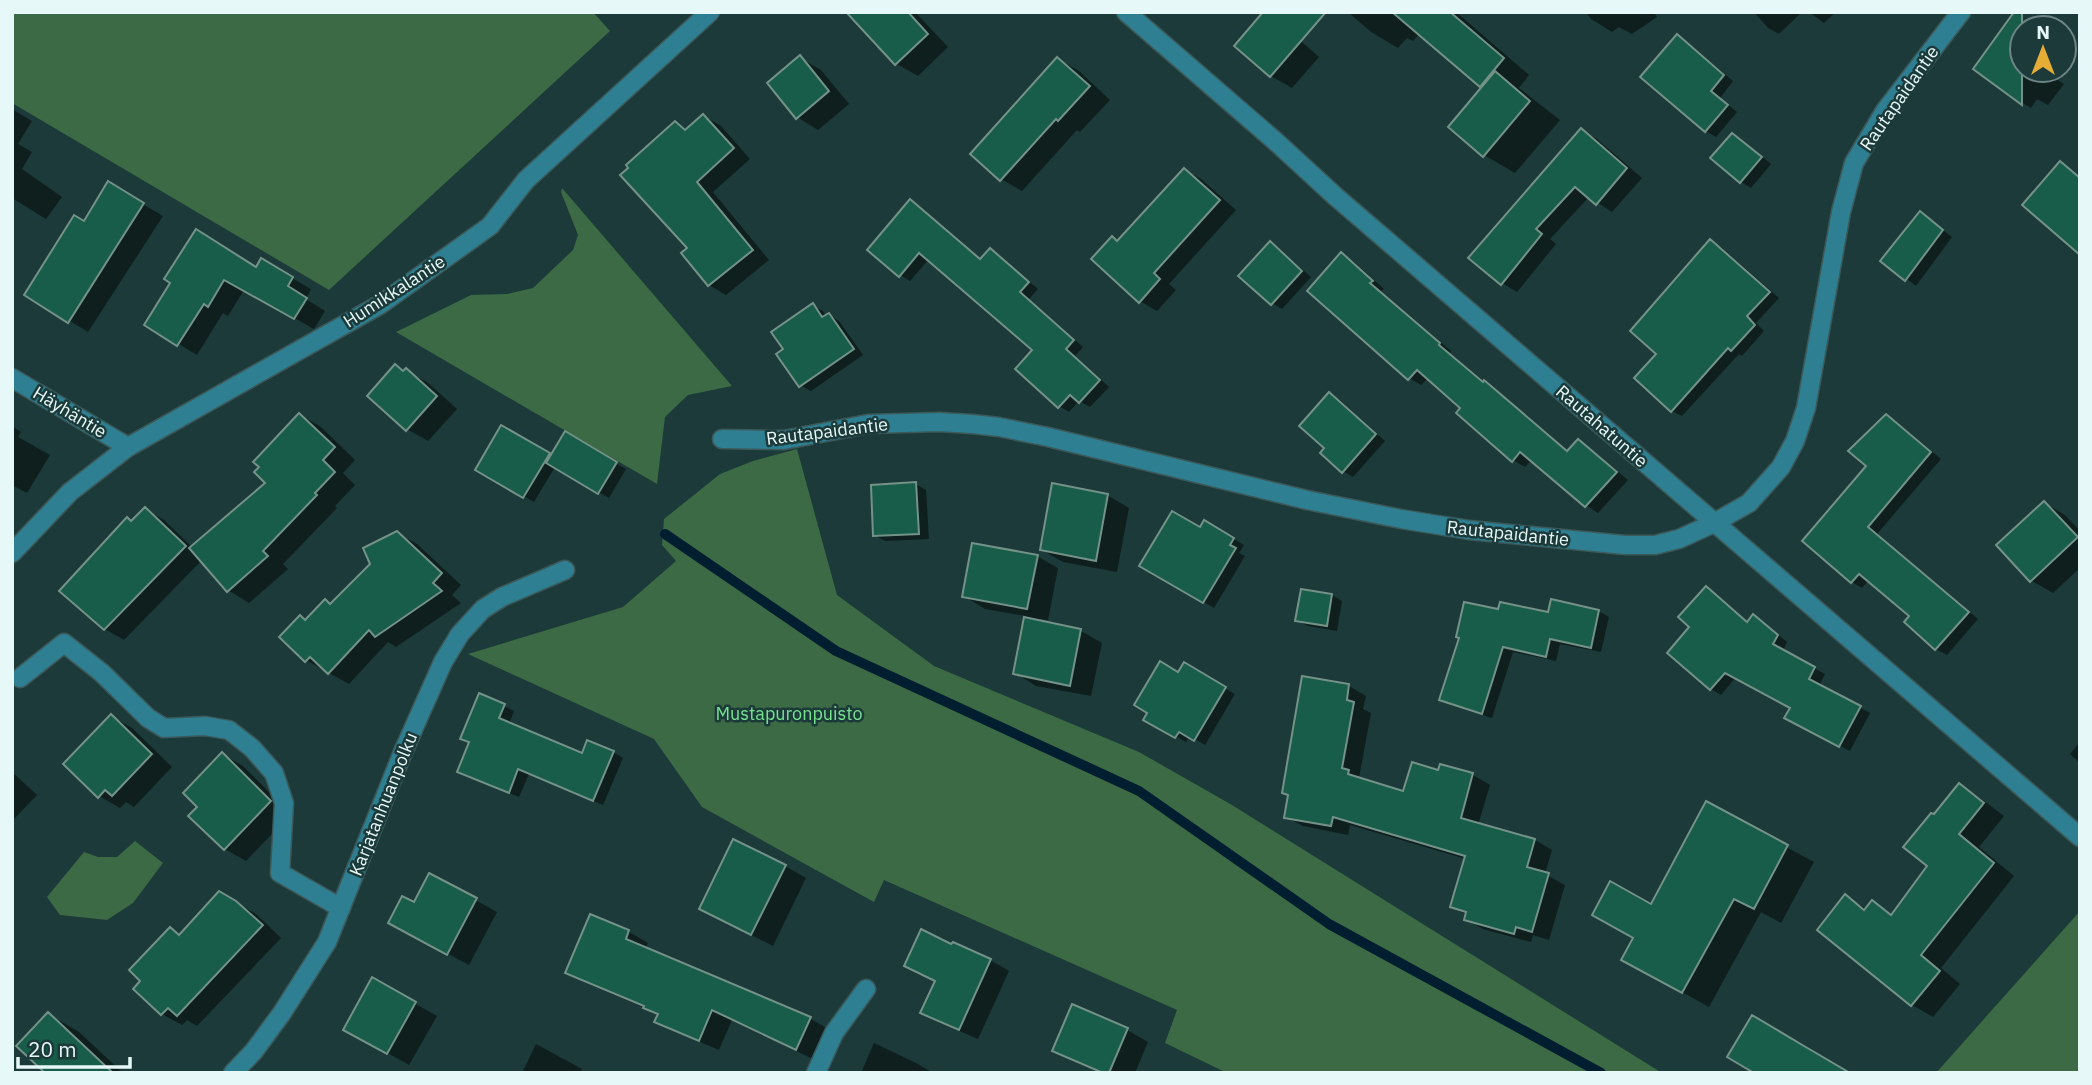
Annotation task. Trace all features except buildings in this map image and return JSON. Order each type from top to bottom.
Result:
[{"type":"street","name":"Humikkalantie","points":[[12,553],[70,492],[128,447],[381,304],[490,226],[526,180],[710,12]]},
{"type":"street","name":"Rautahatuntie","points":[[1126,12],[1335,196],[2080,837]]},
{"type":"street","name":"Rautapaidantie","points":[[722,439],[784,440],[868,424],[972,424],[1048,437],[1307,500],[1401,519],[1469,530],[1625,545],[1645,545],[1679,539],[1714,523],[1749,502],[1781,467],[1795,441],[1806,408],[1841,212],[1854,163],[1885,111],[1961,12]]},
{"type":"street","name":"Häyhäntie","points":[[12,378],[128,447]]},
{"type":"street","name":"Karjatanhuanpolku","points":[[233,1073],[254,1051],[282,1013],[327,942],[403,752],[443,663],[460,634],[483,608],[565,570]]},
{"type":"street","points":[[20,678],[64,643],[102,673],[148,718],[164,728],[205,726],[229,730],[252,748],[274,773],[284,803],[281,873],[341,908]]},
{"type":"street","points":[[816,1073],[834,1033],[866,989]]},
{"type":"green space","points":[[12,12],[593,12],[610,31],[329,290],[12,103]]},
{"type":"green space","points":[[562,188],[732,386],[688,395],[665,417],[657,484],[396,332],[471,295],[507,294],[533,288],[573,250],[578,235],[561,192]]},
{"type":"green space","name":"Mustapuronpuisto","points":[[797,449],[837,595],[934,666],[1139,752],[1232,805],[1662,1073],[1227,1073],[1165,1043],[1177,1010],[884,880],[874,902],[702,807],[654,739],[468,654],[623,607],[676,561],[662,545],[664,519],[720,474],[753,461]]},
{"type":"green space","points":[[135,841],[163,863],[133,903],[107,920],[60,915],[47,897],[84,852],[98,857],[117,857]]},
{"type":"green space","points":[[2080,911],[2080,1073],[1936,1073]]},
{"type":"waterway","points":[[665,534],[836,651],[1139,791],[1329,924],[1601,1073]]}]
